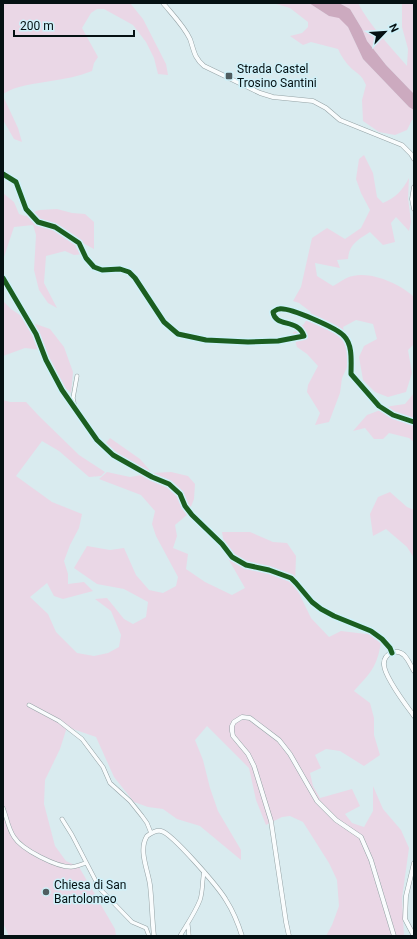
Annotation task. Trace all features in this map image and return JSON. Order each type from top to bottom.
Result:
[{"type":"street","points":[[163,3],[190,39],[198,62],[204,66],[260,93],[273,97],[313,101],[326,108],[340,120],[402,145],[414,159]]},
{"type":"street","points":[[3,174],[16,182],[26,209],[38,222],[54,227],[79,244],[86,258],[94,267],[102,270],[120,269],[129,272],[135,278],[164,322],[178,334],[206,340],[248,342],[278,341],[304,336],[303,332],[294,325],[277,321],[273,312],[279,309],[293,311],[344,336],[350,348],[352,357],[351,374],[380,406],[393,415],[414,422]]},
{"type":"street","points":[[414,187],[412,199],[414,209]]},
{"type":"street","points":[[3,278],[36,334],[46,360],[62,390],[97,440],[113,455],[152,477],[168,484],[180,494],[185,506],[192,515],[222,544],[232,557],[246,565],[269,570],[290,578],[312,602],[321,609],[334,616],[371,630],[382,639],[392,652]]},
{"type":"street","points":[[75,410],[73,398],[77,376]]},
{"type":"street","points":[[414,671],[404,655],[398,652],[392,652],[384,660],[387,674],[414,716]]},
{"type":"street","points":[[29,705],[59,721],[82,739],[103,767],[110,783],[130,801],[147,823],[151,833]]},
{"type":"street","points":[[289,936],[271,821],[254,766],[248,754],[233,736],[232,726],[234,722],[242,717],[250,718],[279,740],[290,754],[317,801],[336,820],[361,837],[371,860],[394,936]]},
{"type":"street","points":[[3,808],[8,827],[15,839],[31,853],[72,868],[86,863]]},
{"type":"street","points":[[62,819],[100,889],[132,922],[146,928],[149,936]]},
{"type":"street","points":[[154,936],[150,885],[144,849],[145,839],[147,836],[158,831],[166,833],[173,838],[225,898],[237,920],[242,936]]},
{"type":"street","points":[[414,866],[406,896],[405,919],[414,936]]},
{"type":"street","points":[[180,936],[185,927],[188,925],[201,898],[204,872]]},
{"type":"street","points":[[188,925],[189,936]]},
{"type":"shaded area","points":[[3,3],[130,3],[143,19],[166,64],[168,75],[158,74],[154,58],[146,42],[133,25],[104,9],[97,9],[91,13],[82,28],[98,57],[94,63],[92,71],[67,78],[20,87],[3,94]]},
{"type":"shaded area","points":[[273,3],[309,3],[329,16],[339,17],[348,27],[363,59],[409,107],[414,110],[414,120],[412,120],[407,130],[395,135],[379,132],[363,121],[362,100],[366,85],[361,77],[347,64],[338,49],[311,42],[303,45],[290,36],[302,33],[308,27],[308,22],[290,8]]},
{"type":"shaded area","points":[[309,3],[339,3],[350,9],[362,29],[367,41],[386,65],[414,94],[414,110],[409,107],[363,59],[348,27],[339,18],[329,16]]},
{"type":"shaded area","points":[[339,3],[358,3],[374,28],[407,66],[408,49],[402,27],[402,3],[414,3],[414,94],[386,65],[367,41],[362,29],[350,9]]},
{"type":"shaded area","points":[[3,96],[18,128],[22,142],[14,139],[3,120]]},
{"type":"shaded area","points":[[364,155],[373,173],[377,197],[383,203],[398,193],[404,187],[409,178],[408,198],[411,222],[409,231],[396,217],[391,223],[395,242],[383,245],[370,232],[352,246],[348,259],[337,260],[340,268],[315,263],[317,276],[333,286],[353,276],[368,275],[394,283],[414,297],[414,344],[408,350],[412,373],[406,392],[388,397],[375,392],[363,380],[359,357],[364,346],[377,339],[373,324],[356,320],[343,327],[347,347],[347,367],[342,378],[340,393],[329,422],[315,425],[320,413],[307,392],[308,385],[318,366],[307,354],[297,347],[293,333],[304,324],[311,312],[299,303],[293,301],[301,287],[312,238],[327,228],[345,239],[361,228],[370,210],[361,193],[356,179],[359,159]]},
{"type":"shaded area","points":[[3,193],[14,202],[19,214],[25,216],[39,210],[57,209],[72,213],[85,214],[94,222],[94,249],[75,239],[76,248],[83,254],[74,255],[65,251],[46,256],[44,283],[57,308],[48,303],[39,290],[34,270],[36,235],[33,225],[14,227],[3,260]]},
{"type":"shaded area","points":[[3,301],[11,309],[30,322],[50,329],[64,347],[73,372],[71,393],[61,384],[43,350],[25,348],[3,356]]},
{"type":"shaded area","points":[[414,393],[414,442],[409,438],[389,433],[383,439],[374,439],[365,428],[353,431],[367,415],[391,406],[405,404]]},
{"type":"shaded area","points":[[3,400],[10,402],[26,402],[79,455],[105,472],[101,476],[89,477],[59,451],[42,441],[16,476],[52,502],[82,514],[79,528],[64,561],[68,574],[68,584],[84,582],[93,591],[63,599],[54,596],[47,583],[30,597],[48,614],[56,632],[77,653],[94,656],[108,653],[119,647],[121,635],[111,611],[95,599],[107,598],[124,619],[133,624],[146,617],[148,602],[124,589],[97,584],[74,568],[87,546],[110,550],[124,548],[136,575],[149,590],[163,593],[176,586],[178,577],[156,536],[152,524],[155,511],[141,495],[99,479],[107,472],[130,477],[142,475],[106,443],[110,438],[140,459],[152,473],[171,472],[188,476],[195,484],[194,499],[188,514],[175,525],[177,536],[173,548],[188,554],[186,569],[205,582],[232,595],[245,588],[226,555],[222,532],[250,532],[273,542],[287,543],[296,556],[295,585],[311,618],[329,637],[341,631],[366,634],[368,631],[381,642],[372,670],[354,691],[370,703],[374,718],[374,735],[380,755],[364,766],[340,751],[326,749],[315,755],[321,768],[310,773],[313,786],[320,798],[352,789],[360,806],[345,814],[352,823],[364,827],[373,811],[373,786],[383,809],[401,830],[409,848],[402,898],[404,936],[326,936],[339,906],[337,880],[329,863],[303,822],[290,816],[282,817],[266,825],[256,800],[249,768],[207,726],[195,740],[203,760],[218,811],[241,850],[241,860],[200,826],[177,819],[163,809],[148,807],[134,802],[114,777],[96,737],[67,727],[60,749],[45,780],[44,804],[55,846],[66,861],[79,867],[115,929],[116,936],[9,936],[3,923]]},
{"type":"shaded area","points":[[390,492],[407,507],[414,510],[414,558],[407,547],[386,529],[373,536],[370,514],[378,497]]},
{"type":"cycle path","points":[[3,174],[16,182],[26,209],[38,222],[55,227],[79,243],[86,258],[94,267],[102,270],[120,269],[129,272],[135,278],[164,322],[178,334],[206,340],[248,342],[278,341],[304,336],[301,330],[297,327],[278,320],[273,312],[278,309],[292,311],[340,332],[349,344],[351,374],[379,406],[393,415],[414,422]]},
{"type":"cycle path","points":[[3,278],[36,334],[46,360],[62,390],[97,440],[113,455],[152,477],[169,484],[180,494],[185,506],[192,515],[222,544],[232,557],[246,565],[269,570],[291,578],[312,602],[321,609],[371,631],[382,639],[390,648],[392,653]]},
{"type":"place","name":"Strada Castel Trosino Santini","points":[[229,76]]},
{"type":"place","name":"Chiesa di San Bartolomeo","points":[[46,892]]}]
